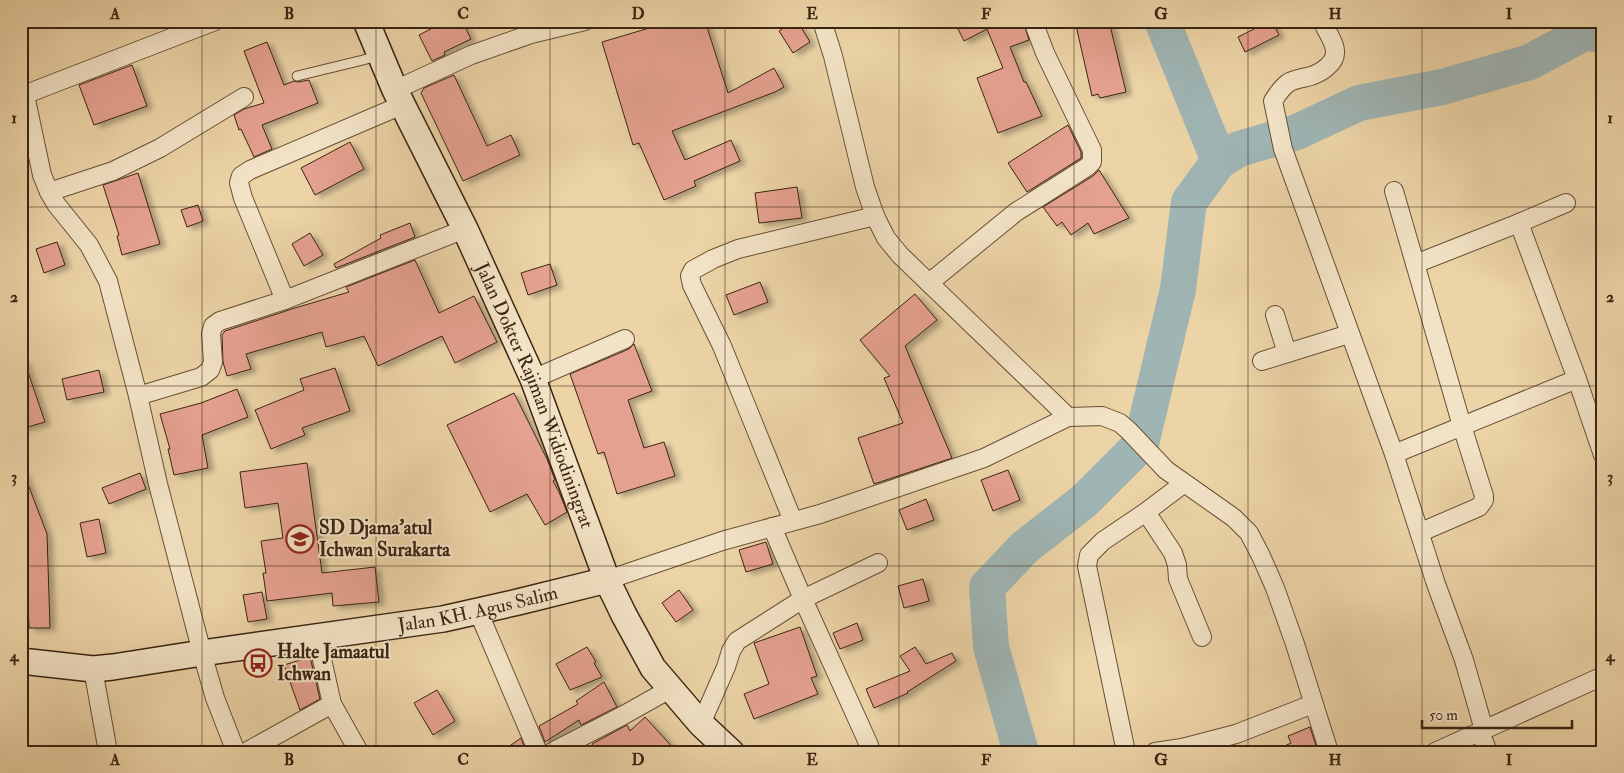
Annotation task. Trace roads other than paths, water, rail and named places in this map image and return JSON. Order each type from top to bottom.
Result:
[{"type":"main road","name":"Jalan Dokter Rajiman Widiodiningrat","points":[[366,21],[399,97],[465,229],[533,379],[607,580],[653,668],[701,724],[731,752]]},
{"type":"main road","name":"Jalan KH. Agus Salim","points":[[21,661],[93,669],[443,619],[607,580]]},
{"type":"street","points":[[215,21],[23,95],[42,175],[49,192],[56,204],[89,245],[108,281],[202,653],[215,698],[236,752]]},
{"type":"street","points":[[284,300],[243,198],[239,183],[241,176],[399,97],[471,55],[531,34],[585,21]]},
{"type":"street","points":[[822,21],[833,56],[865,187],[875,216],[886,238],[900,255],[1068,417]]},
{"type":"street","points":[[929,283],[1016,212],[1092,162],[1092,150],[1045,53],[1033,21]]},
{"type":"street","points":[[1328,23],[1336,54],[1332,63],[1323,71],[1289,82],[1280,90],[1273,102],[1274,112],[1283,149],[1394,454],[1436,584],[1464,660],[1488,752]]},
{"type":"street","points":[[49,192],[113,171],[160,148],[244,97]]},
{"type":"street","points":[[1394,191],[1484,500],[1479,507],[1420,532]]},
{"type":"street","points":[[1415,264],[1566,203]]},
{"type":"street","points":[[793,521],[722,346],[692,285],[690,276],[693,270],[713,259],[738,250],[875,216]]},
{"type":"street","points":[[1519,223],[1603,455]]},
{"type":"street","points":[[138,396],[201,377],[210,370],[213,362],[211,334],[213,326],[220,321],[284,300],[465,229]]},
{"type":"street","points":[[1276,315],[1287,354]]},
{"type":"street","points":[[1262,361],[1349,334]]},
{"type":"street","points":[[533,379],[625,339]]},
{"type":"street","points":[[1394,454],[1577,379]]},
{"type":"street","points":[[607,580],[722,541],[820,514],[984,458],[1068,417],[1102,416],[1120,424],[1129,431],[1166,470],[1234,518],[1249,533],[1275,588],[1329,752]]},
{"type":"street","points":[[1126,752],[1087,566],[1088,555],[1103,541],[1184,484]]},
{"type":"street","points":[[1146,512],[1172,553],[1177,565],[1178,579],[1202,637]]},
{"type":"street","points":[[772,527],[869,745],[870,752]]},
{"type":"street","points":[[701,724],[731,651],[737,642],[803,599],[878,563]]},
{"type":"street","points":[[478,611],[538,752]]},
{"type":"street","points":[[317,637],[332,704],[359,752]]},
{"type":"street","points":[[21,675],[51,664]]},
{"type":"street","points":[[93,669],[108,752]]},
{"type":"street","points":[[1435,752],[1603,676]]},
{"type":"street","points":[[552,752],[670,689]]},
{"type":"street","points":[[246,752],[332,704]]},
{"type":"street","points":[[1155,752],[1182,748],[1236,734],[1313,704]]},
{"type":"lane","points":[[297,76],[380,55]]},
{"type":"waterway","points":[[1021,752],[991,647],[987,587],[1025,547],[1084,501],[1141,444],[1178,289],[1189,202],[1219,161],[1162,21]]},
{"type":"waterway","points":[[1219,161],[1239,149],[1297,132],[1359,103],[1442,87],[1530,62],[1586,32],[1603,36]]},
{"type":"place","name":"SD Djama'atul Ichwan Surakarta","points":[[300,539]]},
{"type":"place","name":"Halte Jamaatul Ichwan","points":[[258,663]]}]
